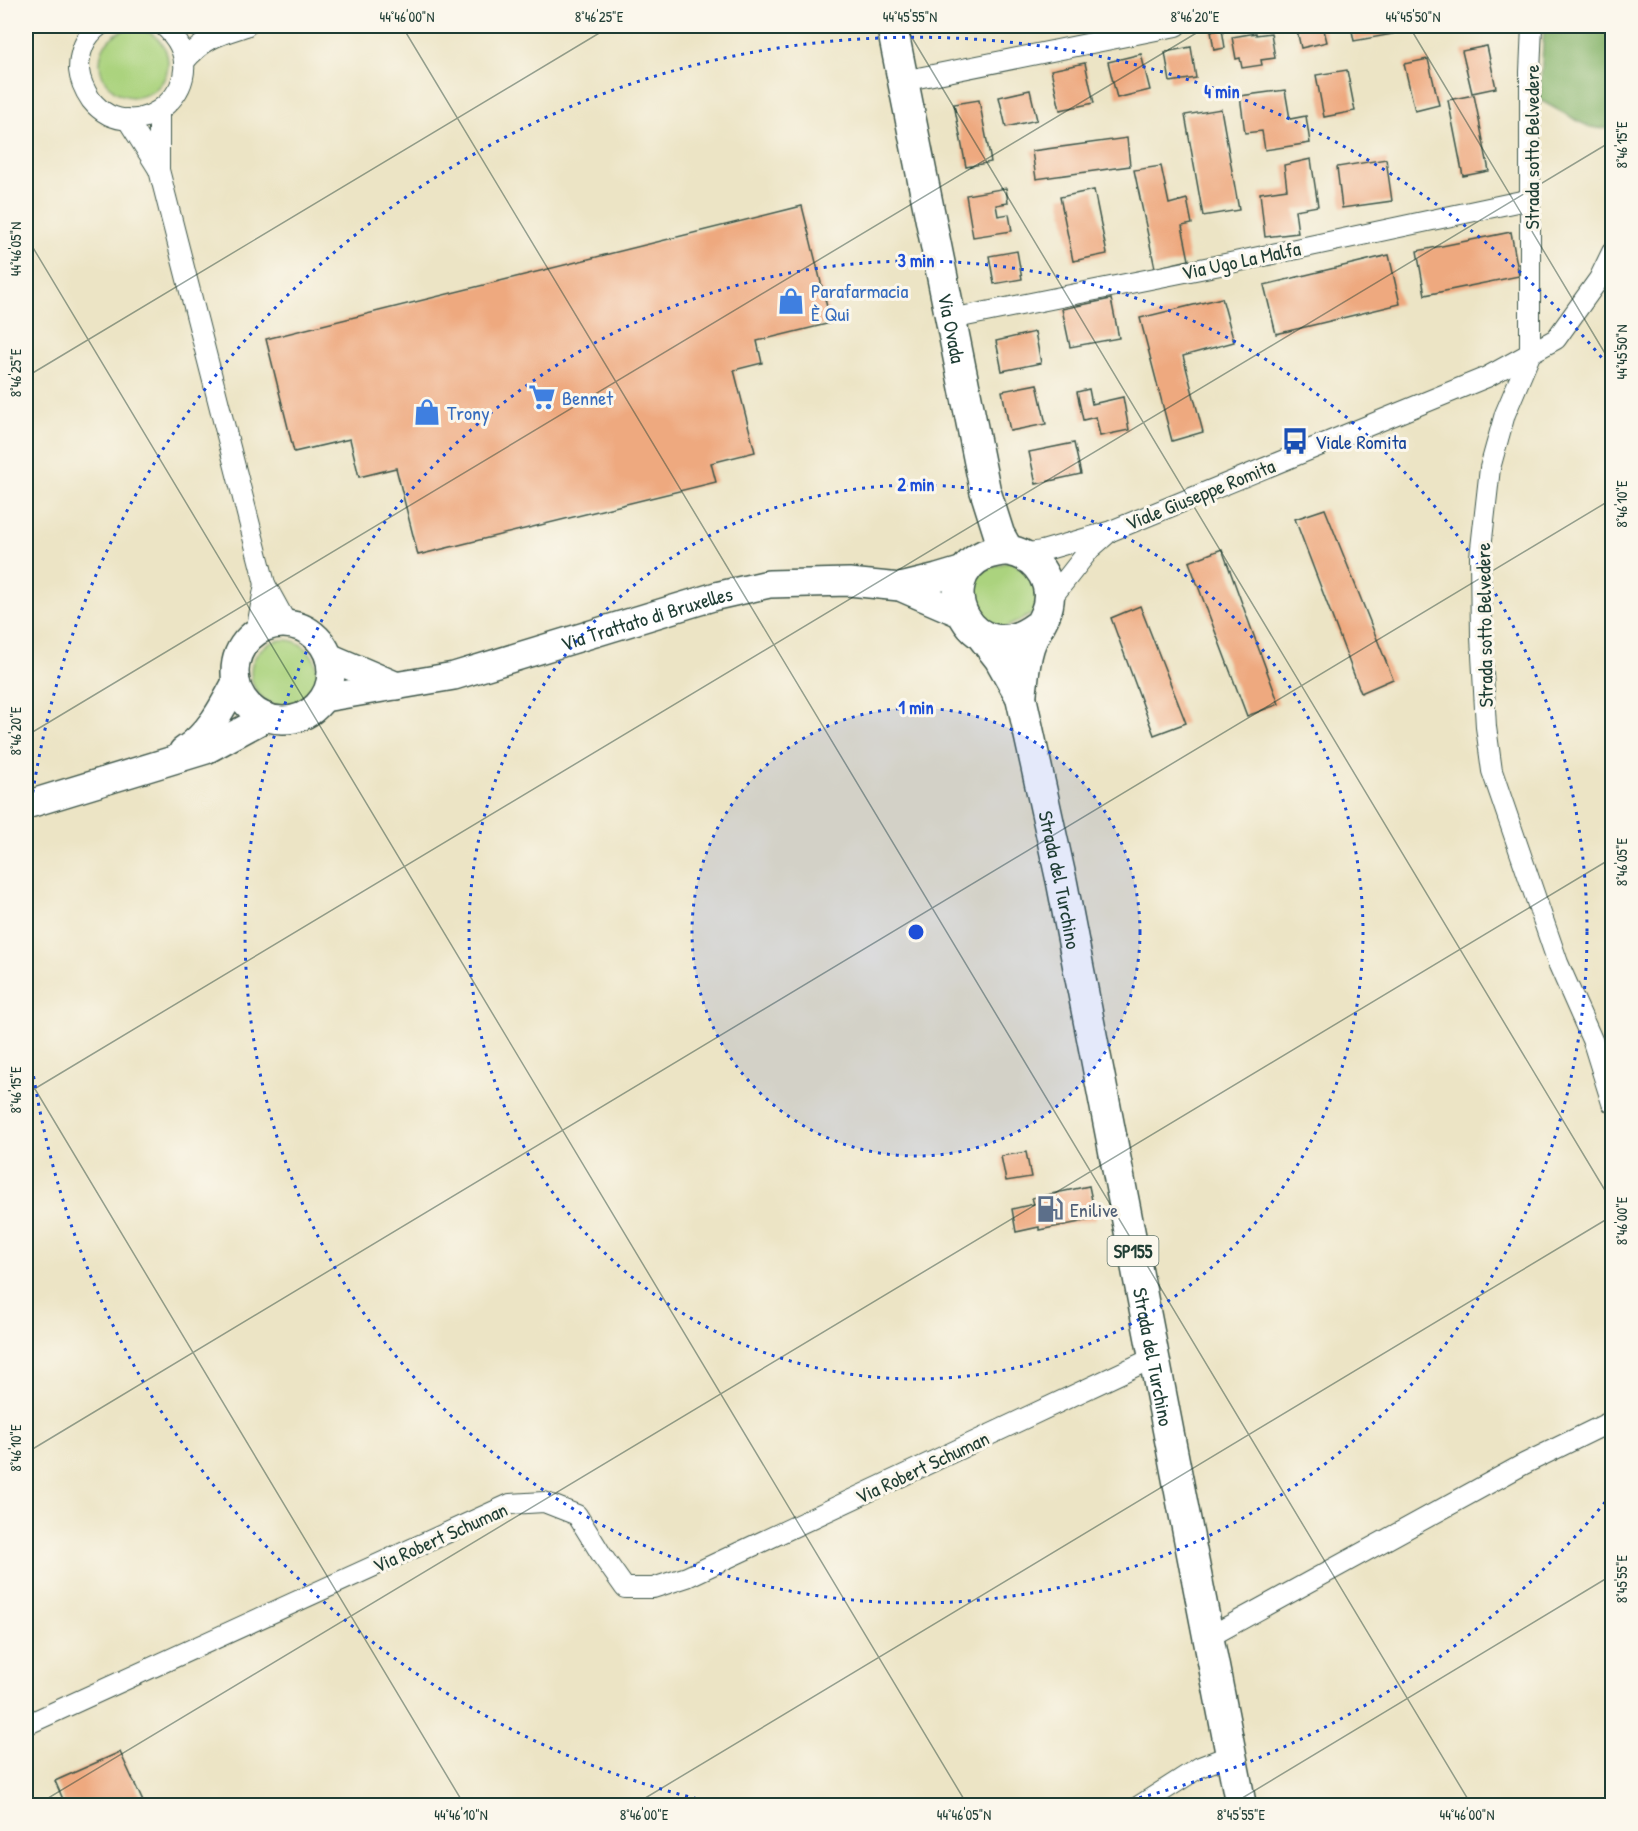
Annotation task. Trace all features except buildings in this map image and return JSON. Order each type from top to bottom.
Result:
[{"type":"main road","name":"Via Ovada","points":[[892,26],[985,489],[999,534],[1015,552]]},
{"type":"main road","name":"Via Ovada","points":[[973,563],[985,489]]},
{"type":"main road","points":[[992,552],[1015,552],[1032,560],[1040,569],[1049,590],[1042,614],[1024,636],[1010,640],[995,640],[972,624],[959,599],[960,583],[973,563],[992,552]]},
{"type":"main road","name":"Via Trattato di Bruxelles","points":[[324,698],[454,676],[716,596],[769,584],[849,582],[900,587],[937,579],[973,563]]},
{"type":"main road","name":"Via Trattato di Bruxelles","points":[[900,587],[972,624]]},
{"type":"main road","name":"Strada del Turchino","points":[[1021,698],[1029,649],[1042,614]]},
{"type":"main road","points":[[287,624],[310,632],[318,639],[329,657],[332,671],[330,685],[324,698],[315,708],[299,717],[280,720],[267,717],[253,709],[242,697],[236,682],[235,667],[238,654],[246,641],[256,632],[266,627],[287,624]]},
{"type":"main road","name":"Strada del Turchino","points":[[972,624],[999,658],[1021,698],[1062,883],[1110,1140],[1155,1357],[1241,1806]]},
{"type":"main road","points":[[329,657],[397,686]]},
{"type":"main road","points":[[167,763],[196,743],[207,731],[222,710],[236,682]]},
{"type":"main road","points":[[26,805],[206,750],[267,717]]},
{"type":"street","points":[[99,26],[93,30],[83,44],[79,60],[80,77],[86,93],[96,106],[111,115],[127,119],[144,118],[159,112],[177,93],[182,81],[184,62],[181,47],[169,30]]},
{"type":"street","points":[[184,62],[208,39],[246,26]]},
{"type":"street","points":[[903,81],[1176,26]]},
{"type":"street","name":"Strada sotto Belvedere","points":[[1532,26],[1530,355],[1505,414],[1489,479],[1480,557],[1481,637],[1486,728],[1492,771],[1558,963],[1593,1042],[1612,1102]]},
{"type":"street","points":[[169,30],[208,39]]},
{"type":"street","points":[[159,112],[159,170],[265,584],[287,624]]},
{"type":"street","points":[[127,119],[159,170]]},
{"type":"street","name":"Via Ugo La Malfa","points":[[951,319],[1531,199]]},
{"type":"street","name":"Viale Giuseppe Romita","points":[[1015,552],[1062,546],[1110,531],[1487,377],[1556,339],[1599,279],[1612,252]]},
{"type":"street","name":"Viale Giuseppe Romita","points":[[1042,614],[1090,549],[1110,531]]},
{"type":"street","points":[[256,632],[265,584]]},
{"type":"street","name":"Via Robert Schuman","points":[[30,1725],[510,1504],[544,1502],[578,1515],[625,1588],[652,1588],[687,1577],[1155,1357]]},
{"type":"street","points":[[1209,1637],[1524,1464],[1612,1422]]},
{"type":"street","points":[[1138,1806],[1200,1767],[1231,1755]]},
{"type":"green space","points":[[1544,26],[1612,26],[1612,129],[1589,127],[1540,100]]},
{"type":"green space","points":[[127,29],[141,29],[153,34],[163,44],[168,63],[163,82],[153,92],[141,97],[127,97],[115,92],[105,82],[100,70],[100,56],[105,44],[115,34]]},
{"type":"green space","points":[[1011,561],[1037,580],[1036,612],[999,631],[973,612],[975,581],[982,571]]},
{"type":"green space","points":[[284,640],[297,642],[312,655],[317,673],[315,686],[302,701],[284,706],[271,704],[256,691],[251,673],[253,660],[266,645]]},
{"type":"place","name":"Parafarmacia È Qui","points":[[791,301]]},
{"type":"place","name":"Bennet","points":[[542,397]]},
{"type":"place","name":"Trony","points":[[427,412]]},
{"type":"place","name":"Viale Romita","points":[[1295,441]]},
{"type":"place","name":"Enilive","points":[[1050,1209]]}]
